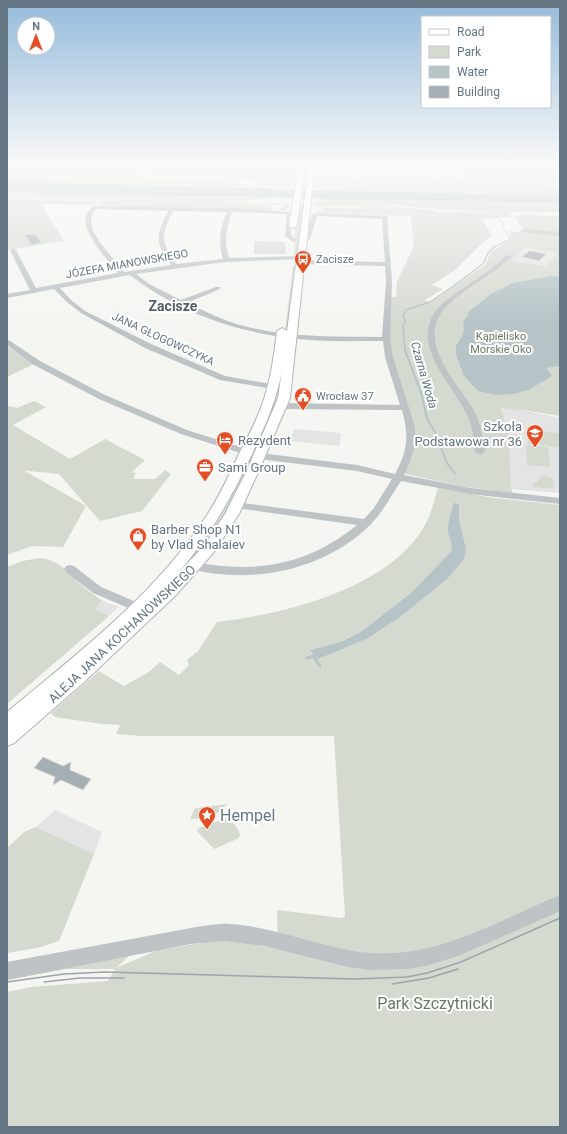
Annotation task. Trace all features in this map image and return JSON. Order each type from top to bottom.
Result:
[{"type":"main road","name":"ALEJA JANA KOCHANOWSKIEGO","points":[[295,219],[293,240],[297,260]]},
{"type":"main road","name":"ALEJA JANA KOCHANOWSKIEGO","points":[[7,723],[67,672],[137,607],[188,564],[221,532],[236,504],[273,388],[286,335],[297,260],[305,237],[306,219]]},
{"type":"main road","name":"ALEJA JANA KOCHANOWSKIEGO","points":[[7,738],[96,661],[171,591],[188,564],[205,530],[253,454],[281,406],[285,391],[286,335]]},
{"type":"street","points":[[88,219],[90,229],[127,273],[182,303],[225,322],[254,330],[286,335],[386,339]]},
{"type":"street","points":[[166,219],[160,232],[160,241],[174,265]]},
{"type":"street","points":[[226,260],[221,245],[221,236],[227,219]]},
{"type":"street","name":"ALEJA JANA KOCHANOWSKIEGO","points":[[289,219],[288,236],[293,240]]},
{"type":"street","points":[[305,237],[312,219]]},
{"type":"street","points":[[188,564],[240,572],[264,570],[289,564],[336,545],[366,523],[378,510],[398,477],[410,452],[412,438],[405,408],[389,358],[386,339],[389,285],[385,219]]},
{"type":"street","points":[[523,231],[560,234]]},
{"type":"street","points":[[14,250],[34,291]]},
{"type":"street","points":[[480,452],[471,412],[435,355],[431,340],[431,328],[437,314],[447,303],[484,277],[509,256]]},
{"type":"street","name":"JÓZEFA MIANOWSKIEGO","points":[[7,296],[174,265],[226,260],[297,260],[388,264]]},
{"type":"street","name":"JANA GŁOGOWCZYKA","points":[[56,287],[70,302],[83,312],[148,346],[223,378],[273,388]]},
{"type":"street","points":[[182,303],[218,288]]},
{"type":"street","points":[[7,341],[38,363],[102,397],[184,432],[253,454],[358,468],[448,488],[560,502]]},
{"type":"street","points":[[281,406],[405,408]]},
{"type":"street","points":[[236,504],[366,523]]},
{"type":"street","points":[[70,569],[97,590],[137,607]]},
{"type":"street","points":[[7,970],[220,932],[251,935],[348,958],[375,962],[420,960],[461,947],[560,903]]},
{"type":"shaded area","points":[[525,247],[557,253],[546,266],[509,261]]},
{"type":"shaded area","name":"Szkoła Podstawowa nr 36","points":[[501,408],[560,418],[560,493],[511,488],[509,436]]},
{"type":"shaded area","points":[[294,429],[340,433],[341,436],[339,446],[290,441]]},
{"type":"shaded area","points":[[103,601],[119,607],[109,616],[95,609]]},
{"type":"shaded area","points":[[55,810],[102,832],[94,854],[36,827]]},
{"type":"green space","points":[[7,219],[50,219],[64,241],[7,250]]},
{"type":"green space","points":[[296,219],[302,219],[297,257],[294,255]]},
{"type":"green space","points":[[411,219],[482,219],[492,235],[454,271],[432,285],[443,289],[425,300],[430,303],[485,265],[491,252],[511,239],[511,235],[508,231],[560,235],[560,416],[504,407],[560,418],[501,408],[509,436],[511,488],[513,493],[465,487],[406,474],[405,472],[412,457],[415,440],[389,345],[391,297],[396,297],[397,282],[414,243]],"holes":[[[525,247],[557,253],[546,266],[510,261]]]},
{"type":"green space","points":[[516,219],[560,219],[560,234],[524,231]]},
{"type":"green space","points":[[254,241],[285,242],[286,254],[254,254]]},
{"type":"green space","points":[[293,266],[296,266],[289,332],[285,332]]},
{"type":"green space","points":[[7,346],[34,364],[7,377]]},
{"type":"green space","points":[[34,401],[46,407],[13,425],[70,459],[105,439],[145,460],[132,472],[136,473],[133,479],[155,479],[165,470],[171,474],[142,511],[100,521],[59,474],[19,470],[25,471],[86,506],[63,547],[32,546],[7,555],[7,407],[10,406],[17,408]]},
{"type":"green space","points":[[526,430],[560,433],[560,447],[528,444]]},
{"type":"green space","points":[[526,445],[548,447],[550,467],[527,465]]},
{"type":"green space","points":[[242,468],[246,469],[222,520],[206,545],[197,555],[188,561]]},
{"type":"green space","points":[[541,475],[553,478],[554,489],[533,487],[533,482],[537,483],[538,479],[541,479]]},
{"type":"green space","name":"Park Szczytnicki","points":[[438,488],[487,497],[560,505],[560,1127],[7,1127],[7,992],[31,987],[108,981],[115,969],[66,969],[7,980],[7,977],[131,954],[116,968],[158,950],[227,939],[278,949],[277,910],[342,918],[345,916],[334,736],[141,736],[116,734],[120,725],[102,724],[55,717],[51,713],[99,671],[124,686],[149,672],[160,662],[179,675],[189,665],[187,660],[198,651],[217,622],[274,612],[304,604],[334,594],[363,581],[389,565],[410,546],[428,519]]},
{"type":"green space","points":[[40,558],[55,562],[65,569],[79,583],[103,601],[95,609],[109,616],[7,704],[7,567],[22,561]]},
{"type":"green space","points":[[227,804],[215,814],[190,819],[196,808]]},
{"type":"green space","points":[[226,818],[231,821],[239,831],[240,836],[237,839],[214,849],[197,831],[199,828]]},
{"type":"green space","points":[[36,827],[94,854],[59,941],[37,948],[7,953],[7,848],[24,832]]},
{"type":"water","name":"Kąpielisko Morskie Oko","points":[[551,276],[560,277],[560,366],[546,368],[552,376],[528,390],[513,394],[496,395],[478,391],[464,376],[456,355],[456,346],[464,329],[463,321],[469,315],[467,313],[491,294],[513,283]]},
{"type":"water","points":[[454,503],[459,504],[459,520],[466,549],[464,559],[447,579],[400,617],[368,638],[318,659],[310,650],[341,642],[361,632],[410,594],[450,553],[452,545],[448,527]]},
{"type":"building","points":[[35,234],[41,243],[31,245],[25,235]]},
{"type":"building","points":[[529,251],[546,254],[539,261],[522,257]]},
{"type":"building","points":[[43,757],[63,766],[71,762],[70,770],[91,779],[83,790],[61,780],[53,785],[55,777],[34,768]]},
{"type":"waterway","name":"Czarna Woda","points":[[494,247],[509,240],[510,237],[502,227],[503,223],[499,220]]},
{"type":"waterway","name":"Czarna Woda","points":[[405,351],[403,325],[406,322],[403,316],[406,310],[430,302],[452,287],[483,264],[488,253],[494,247]]},
{"type":"waterway","name":"Czarna Woda","points":[[405,350],[422,396],[427,419],[435,432],[447,463],[455,474]]},
{"type":"waterway","name":"Czarna Woda","points":[[307,658],[313,656]]},
{"type":"waterway","points":[[313,656],[320,666]]},
{"type":"tram line","points":[[7,982],[64,974],[105,972],[355,979],[407,977],[427,973],[461,962],[560,918]]},
{"type":"tram line","points":[[392,984],[429,978],[458,969]]},
{"type":"tram line","points":[[44,982],[80,978],[124,978]]},
{"type":"place","name":"Zacisze","points":[[303,274]]},
{"type":"place","name":"Wrocław 37","points":[[303,411]]},
{"type":"place","name":"Szkoła Podstawowa nr 36","points":[[535,448]]},
{"type":"place","name":"Rezydent","points":[[225,455]]},
{"type":"place","name":"Sami Group","points":[[205,482]]},
{"type":"place","name":"Barber Shop N1 by Vlad Shalaiev","points":[[138,551]]},
{"type":"place","name":"Hempel","points":[[207,830]]},
{"type":"district","name":"Zacisze","points":[[173,306]]}]
